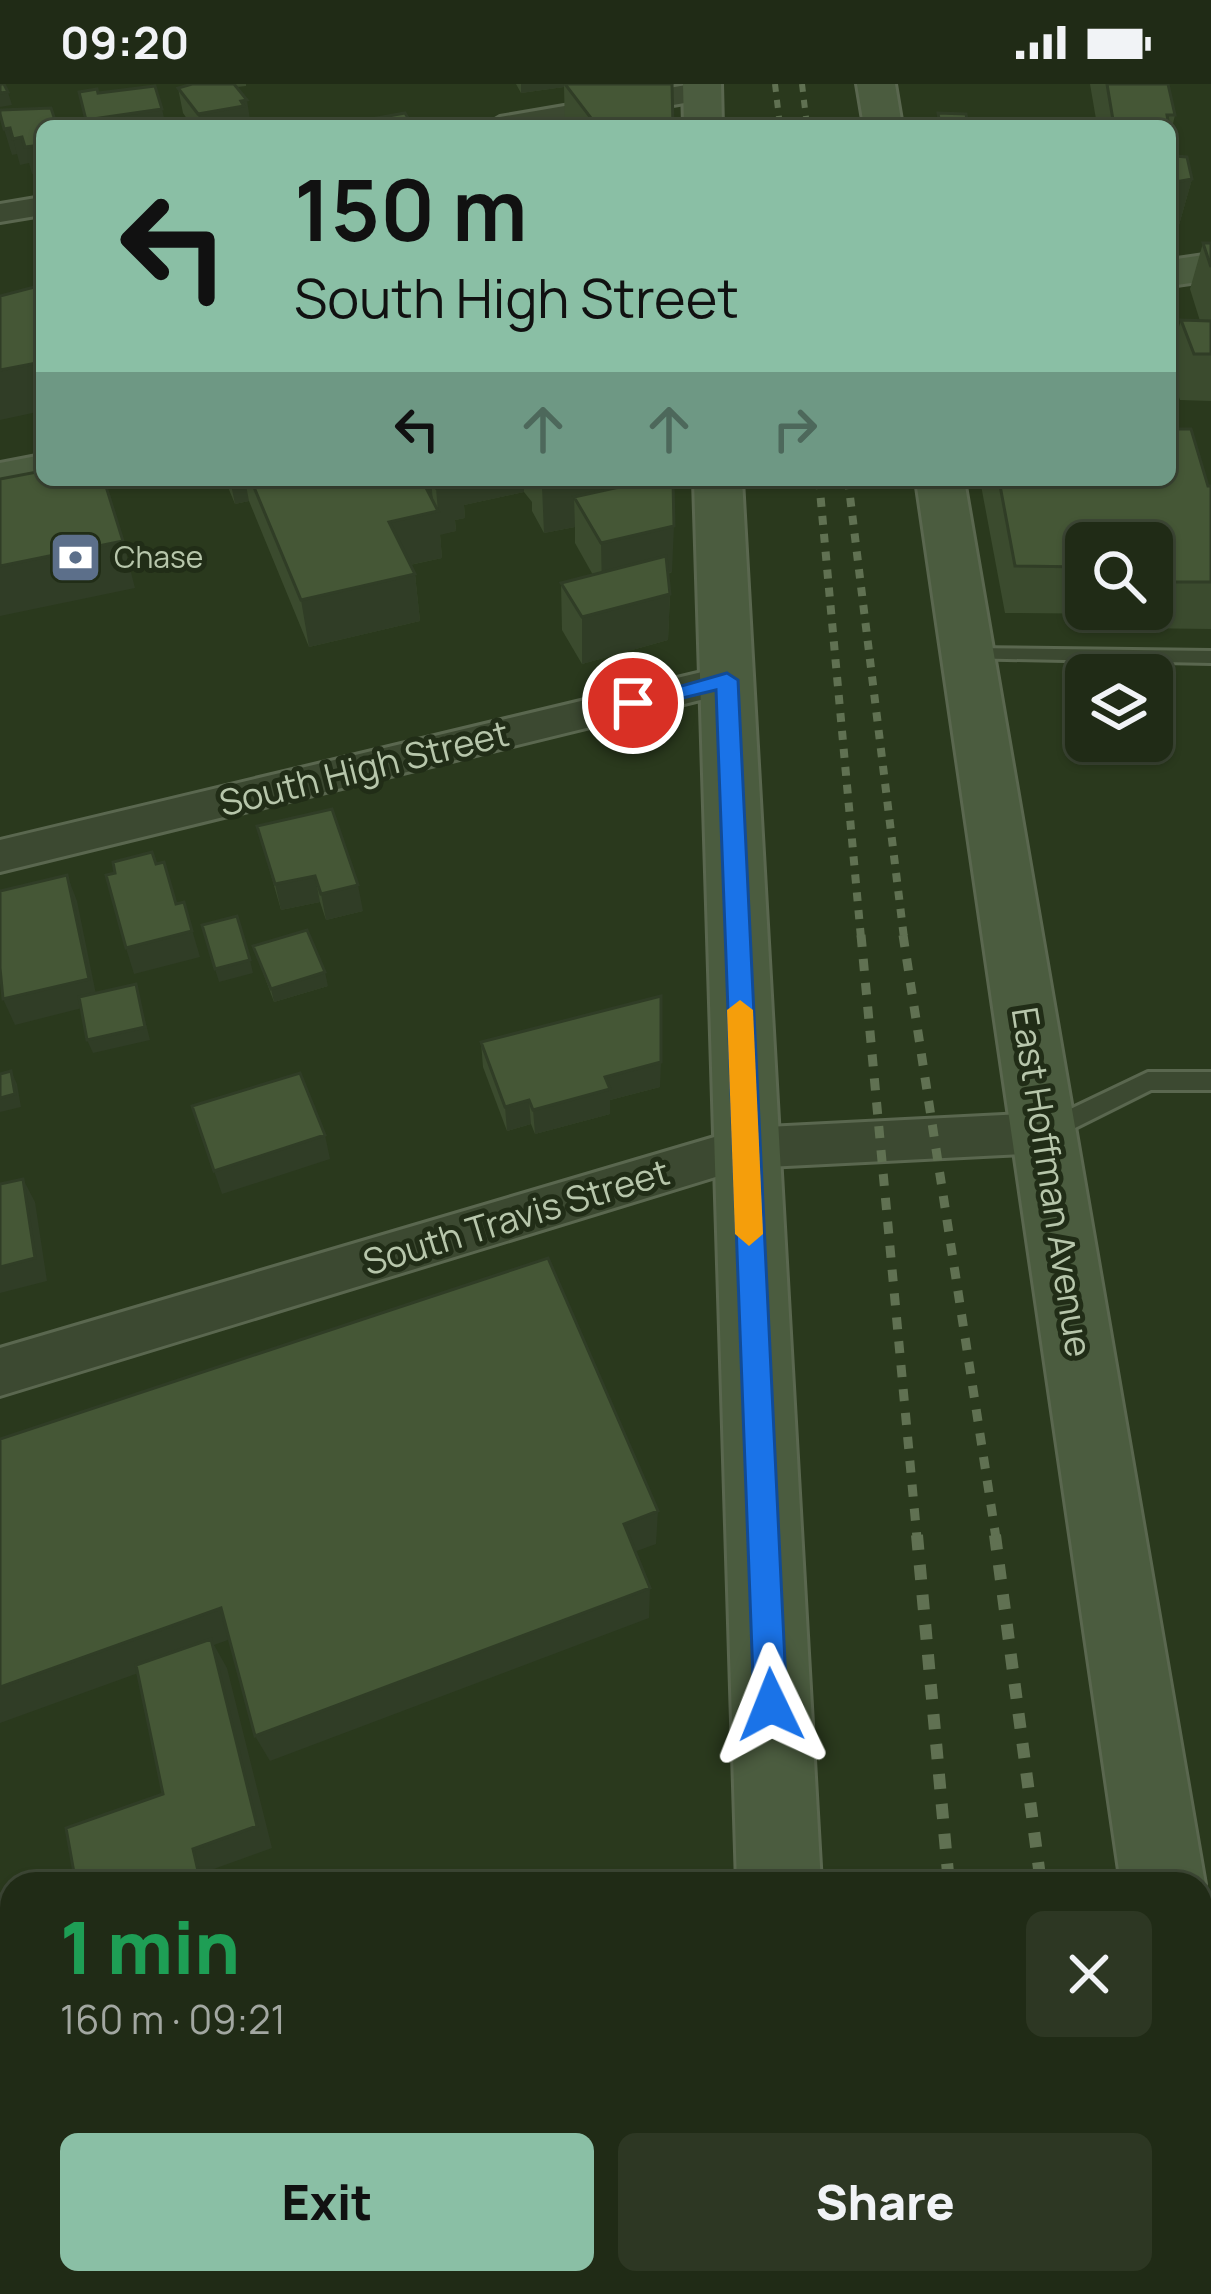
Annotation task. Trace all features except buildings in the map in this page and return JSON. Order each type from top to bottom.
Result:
[{"type":"street","points":[[876,84],[882,120]]},
{"type":"street","points":[[547,120],[703,100]]},
{"type":"street","points":[[0,213],[36,207]]},
{"type":"street","points":[[1176,272],[1211,267]]},
{"type":"street","points":[[0,477],[36,470]]},
{"type":"street","points":[[718,486],[777,1872]]},
{"type":"street","name":"East Hoffman Avenue","points":[[941,486],[1161,1872]]},
{"type":"street","name":"South High Street","points":[[0,856],[727,680]]},
{"type":"street","name":"South Travis Street","points":[[0,1372],[745,1148],[1044,1132]]},
{"type":"lane","points":[[968,654],[1211,657]]},
{"type":"lane","points":[[1044,1132],[1148,1081],[1211,1081]]},
{"type":"railway","points":[[775,84],[779,120]]},
{"type":"railway","points":[[802,84],[806,120]]},
{"type":"railway","points":[[820,486],[861,938]]},
{"type":"railway","points":[[849,486],[904,938]]},
{"type":"railway","points":[[861,935],[917,1538]]},
{"type":"railway","points":[[903,935],[996,1538]]},
{"type":"railway","points":[[917,1535],[948,1872]]},
{"type":"railway","points":[[995,1535],[1039,1872]]},
{"type":"slow traffic","points":[[740,1010],[749,1234]]},
{"type":"place","name":"Chase","points":[[75,558]]},
{"type":"route","points":[[633,703],[727,680],[771,1705]]}]
